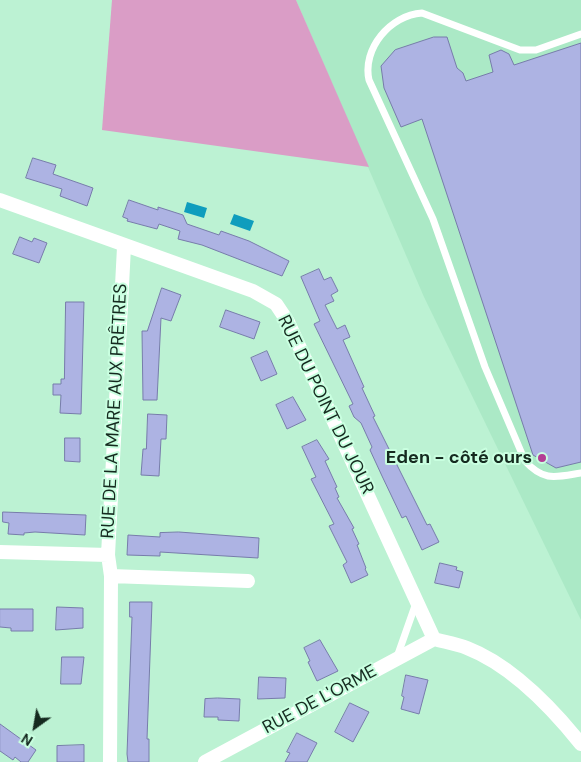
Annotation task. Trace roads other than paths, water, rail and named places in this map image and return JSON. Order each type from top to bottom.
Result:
[{"type":"street","name":"RUE DU POINT DU JOUR","points":[[0,200],[124,247],[253,291],[276,304],[288,322],[434,639]]},
{"type":"street","name":"RUE DE LA MARE AUX PRÊTRES","points":[[110,762],[111,576],[108,555],[124,247]]},
{"type":"street","points":[[0,552],[108,555]]},
{"type":"street","points":[[111,576],[248,581]]},
{"type":"street","points":[[434,639],[468,648],[498,665],[534,694],[561,720],[581,744]]},
{"type":"street","name":"RUE DE L'ORME","points":[[206,762],[434,639]]},
{"type":"lane","points":[[581,34],[536,50],[520,50],[422,13],[412,14],[402,17],[377,41],[370,54],[367,68],[369,80],[433,218],[484,367],[526,460],[530,466],[552,478],[581,473]]},
{"type":"lane","points":[[396,658],[417,601]]},
{"type":"water","points":[[187,202],[207,208],[204,218],[184,212]]},
{"type":"water","points":[[234,214],[254,221],[250,231],[230,224]]},
{"type":"place","name":"Eden - côté ours","points":[[542,458]]}]
